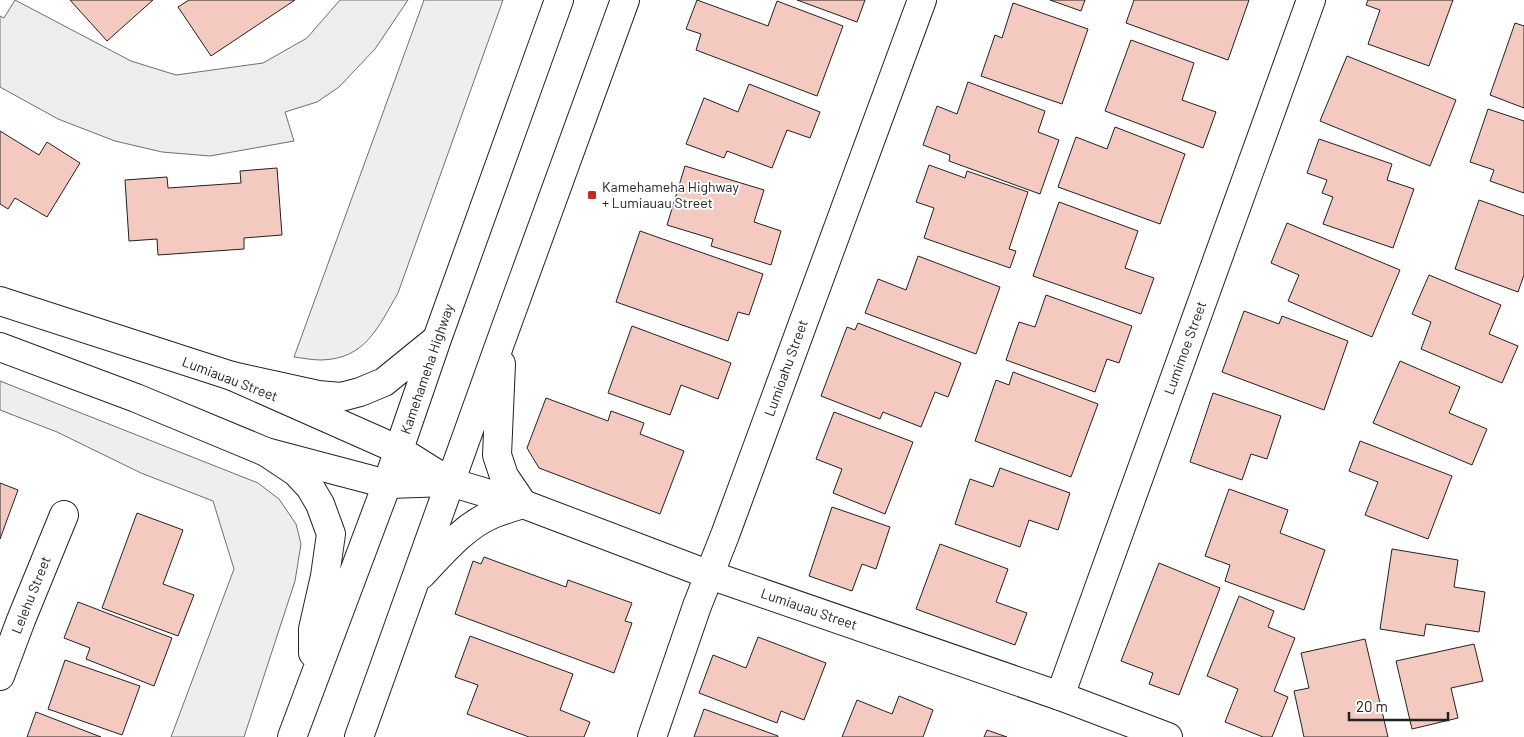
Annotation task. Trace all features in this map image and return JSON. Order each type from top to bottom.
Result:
[{"type":"street","name":"Kamehameha Highway","points":[[292,737],[387,484],[559,0]]},
{"type":"street","points":[[359,737],[625,0]]},
{"type":"street","name":"Lumioahu Street","points":[[652,737],[697,606],[922,0]]},
{"type":"street","name":"Lumimoe Street","points":[[1060,696],[1311,0]]},
{"type":"street","name":"Lumiauau Street","points":[[0,301],[232,376],[399,450],[450,482],[523,504],[710,575],[1060,696],[1168,737]]},
{"type":"street","points":[[415,582],[452,542],[473,525],[492,514],[523,504],[504,476],[497,455],[503,334]]},
{"type":"street","points":[[232,376],[318,395],[341,397],[360,392],[384,382],[437,340]]},
{"type":"street","name":"Lumiauau Street","points":[[0,347],[136,398],[266,452],[387,484],[450,482]]},
{"type":"street","points":[[266,452],[296,472],[310,487],[320,504],[331,534],[326,576],[313,629],[313,679]]},
{"type":"street","name":"Lelehu Street","points":[[0,676],[10,616],[64,515]]},
{"type":"shaded area","points":[[15,0],[131,61],[176,75],[263,63],[307,38],[340,0],[408,0],[375,49],[339,87],[317,102],[285,112],[294,141],[210,156],[162,152],[115,141],[58,119],[0,87],[0,16],[4,18]]},
{"type":"shaded area","points":[[424,0],[503,0],[398,293],[384,318],[369,339],[349,354],[321,360],[294,357]]},
{"type":"shaded area","points":[[0,381],[258,483],[279,499],[296,524],[301,544],[295,581],[244,737],[171,737],[234,569],[213,501],[141,473],[57,432],[0,410]]},
{"type":"building","points":[[70,0],[153,0],[107,41]]},
{"type":"building","points":[[189,0],[295,0],[211,56],[178,7]]},
{"type":"building","points":[[697,0],[768,26],[777,1],[843,26],[817,96],[696,50],[701,34],[686,29]]},
{"type":"building","points":[[797,0],[865,0],[857,22]]},
{"type":"building","points":[[1050,0],[1085,0],[1081,11]]},
{"type":"building","points":[[1134,0],[1249,0],[1228,60],[1126,23]]},
{"type":"building","points":[[1368,0],[1453,0],[1429,66],[1368,44],[1380,10],[1366,5]]},
{"type":"building","points":[[1013,3],[1088,29],[1062,104],[981,76],[995,35],[1002,38]]},
{"type":"building","points":[[1515,23],[1524,26],[1524,108],[1490,95]]},
{"type":"building","points":[[1131,40],[1194,63],[1182,100],[1216,112],[1203,148],[1105,111]]},
{"type":"building","points":[[1347,56],[1456,100],[1430,166],[1320,121]]},
{"type":"building","points":[[968,82],[1045,111],[1038,132],[1059,140],[1040,194],[949,161],[950,155],[923,145],[937,106],[957,114]]},
{"type":"building","points":[[749,84],[820,112],[810,138],[787,130],[772,168],[727,151],[724,158],[686,144],[704,98],[738,112]]},
{"type":"building","points":[[1488,109],[1524,121],[1524,193],[1490,181],[1494,170],[1470,162]]},
{"type":"building","points":[[1115,127],[1185,154],[1160,224],[1058,187],[1076,137],[1107,149]]},
{"type":"building","points":[[0,131],[39,155],[47,142],[80,163],[47,217],[15,198],[8,209],[0,204]]},
{"type":"building","points":[[1319,139],[1392,164],[1387,180],[1414,189],[1393,248],[1323,224],[1333,197],[1322,193],[1327,180],[1307,173]]},
{"type":"building","points":[[929,165],[965,178],[967,171],[1028,192],[1009,249],[1016,251],[1010,268],[924,238],[934,208],[916,202]]},
{"type":"building","points":[[685,166],[764,190],[754,222],[781,231],[771,265],[711,246],[713,239],[667,225]]},
{"type":"building","points":[[277,168],[282,235],[244,238],[244,249],[158,255],[157,239],[129,241],[125,180],[167,177],[168,188],[241,183],[240,171]]},
{"type":"building","points":[[1479,200],[1524,216],[1524,275],[1518,292],[1455,269]]},
{"type":"building","points":[[1059,202],[1138,231],[1125,268],[1154,278],[1141,314],[1033,276]]},
{"type":"building","points":[[1287,223],[1400,270],[1372,337],[1288,301],[1299,275],[1271,263]]},
{"type":"building","points":[[640,231],[763,274],[749,315],[738,312],[728,341],[616,302]]},
{"type":"building","points":[[918,256],[1000,287],[976,354],[865,313],[878,279],[906,290]]},
{"type":"building","points":[[1429,275],[1501,305],[1489,334],[1518,346],[1502,383],[1421,349],[1431,322],[1412,314]]},
{"type":"building","points":[[1046,295],[1132,326],[1119,363],[1107,359],[1095,392],[1006,360],[1019,322],[1035,327]]},
{"type":"building","points":[[1244,311],[1279,324],[1282,316],[1348,341],[1324,410],[1222,372]]},
{"type":"building","points":[[858,323],[961,363],[948,397],[935,392],[921,427],[883,412],[880,419],[821,396],[847,327],[855,330]]},
{"type":"building","points":[[632,326],[731,363],[718,399],[681,385],[670,415],[608,393]]},
{"type":"building","points":[[1400,361],[1460,387],[1449,413],[1487,429],[1472,465],[1373,423]]},
{"type":"building","points":[[1013,372],[1098,404],[1071,477],[975,441],[996,380],[1009,385]]},
{"type":"building","points":[[1213,393],[1281,416],[1267,459],[1251,454],[1242,480],[1190,462]]},
{"type":"building","points":[[546,398],[608,421],[611,411],[644,423],[640,434],[684,451],[660,514],[539,468],[527,448]]},
{"type":"building","points":[[834,412],[913,442],[885,514],[833,493],[842,469],[816,459]]},
{"type":"building","points":[[1360,441],[1452,476],[1428,539],[1365,515],[1378,482],[1349,471]]},
{"type":"building","points":[[1000,468],[1070,493],[1058,530],[1029,520],[1020,547],[955,524],[970,479],[993,487]]},
{"type":"building","points":[[0,483],[18,490],[0,539]]},
{"type":"building","points":[[1229,489],[1288,510],[1280,533],[1325,550],[1304,610],[1225,581],[1230,565],[1205,556]]},
{"type":"building","points":[[832,507],[890,527],[876,569],[862,564],[852,591],[809,576]]},
{"type":"building","points":[[137,513],[183,530],[163,584],[194,595],[178,636],[102,608]]},
{"type":"building","points":[[940,544],[1008,569],[996,602],[1027,613],[1015,645],[916,609]]},
{"type":"building","points":[[1392,549],[1458,560],[1454,587],[1485,592],[1479,632],[1426,624],[1424,636],[1380,629]]},
{"type":"building","points":[[484,557],[566,587],[568,580],[632,603],[625,621],[632,623],[614,673],[455,614],[473,561],[481,564]]},
{"type":"building","points":[[1159,563],[1220,588],[1179,695],[1149,684],[1153,673],[1121,661]]},
{"type":"building","points":[[1239,596],[1274,611],[1268,627],[1295,638],[1274,691],[1288,697],[1272,737],[1263,737],[1225,722],[1238,689],[1207,676]]},
{"type":"building","points":[[78,602],[172,638],[154,686],[86,659],[90,648],[64,638]]},
{"type":"building","points":[[470,636],[573,674],[560,710],[590,722],[584,737],[529,737],[467,714],[478,685],[455,677]]},
{"type":"building","points":[[758,637],[826,663],[804,720],[781,711],[777,723],[699,693],[713,655],[746,668]]},
{"type":"building","points":[[1365,639],[1388,737],[1304,737],[1294,691],[1309,688],[1301,653]]},
{"type":"building","points":[[1474,644],[1483,681],[1451,688],[1458,718],[1412,729],[1396,661]]},
{"type":"building","points":[[65,660],[140,686],[122,735],[48,709]]},
{"type":"building","points":[[899,696],[933,710],[923,737],[842,737],[857,700],[892,714]]},
{"type":"building","points":[[704,709],[778,736],[778,737],[694,737]]},
{"type":"building","points":[[36,712],[101,737],[27,737]]},
{"type":"building","points":[[987,730],[1007,737],[984,737]]},
{"type":"place","name":"Kamehameha Highway + Lumiauau Street","points":[[592,195]]}]
